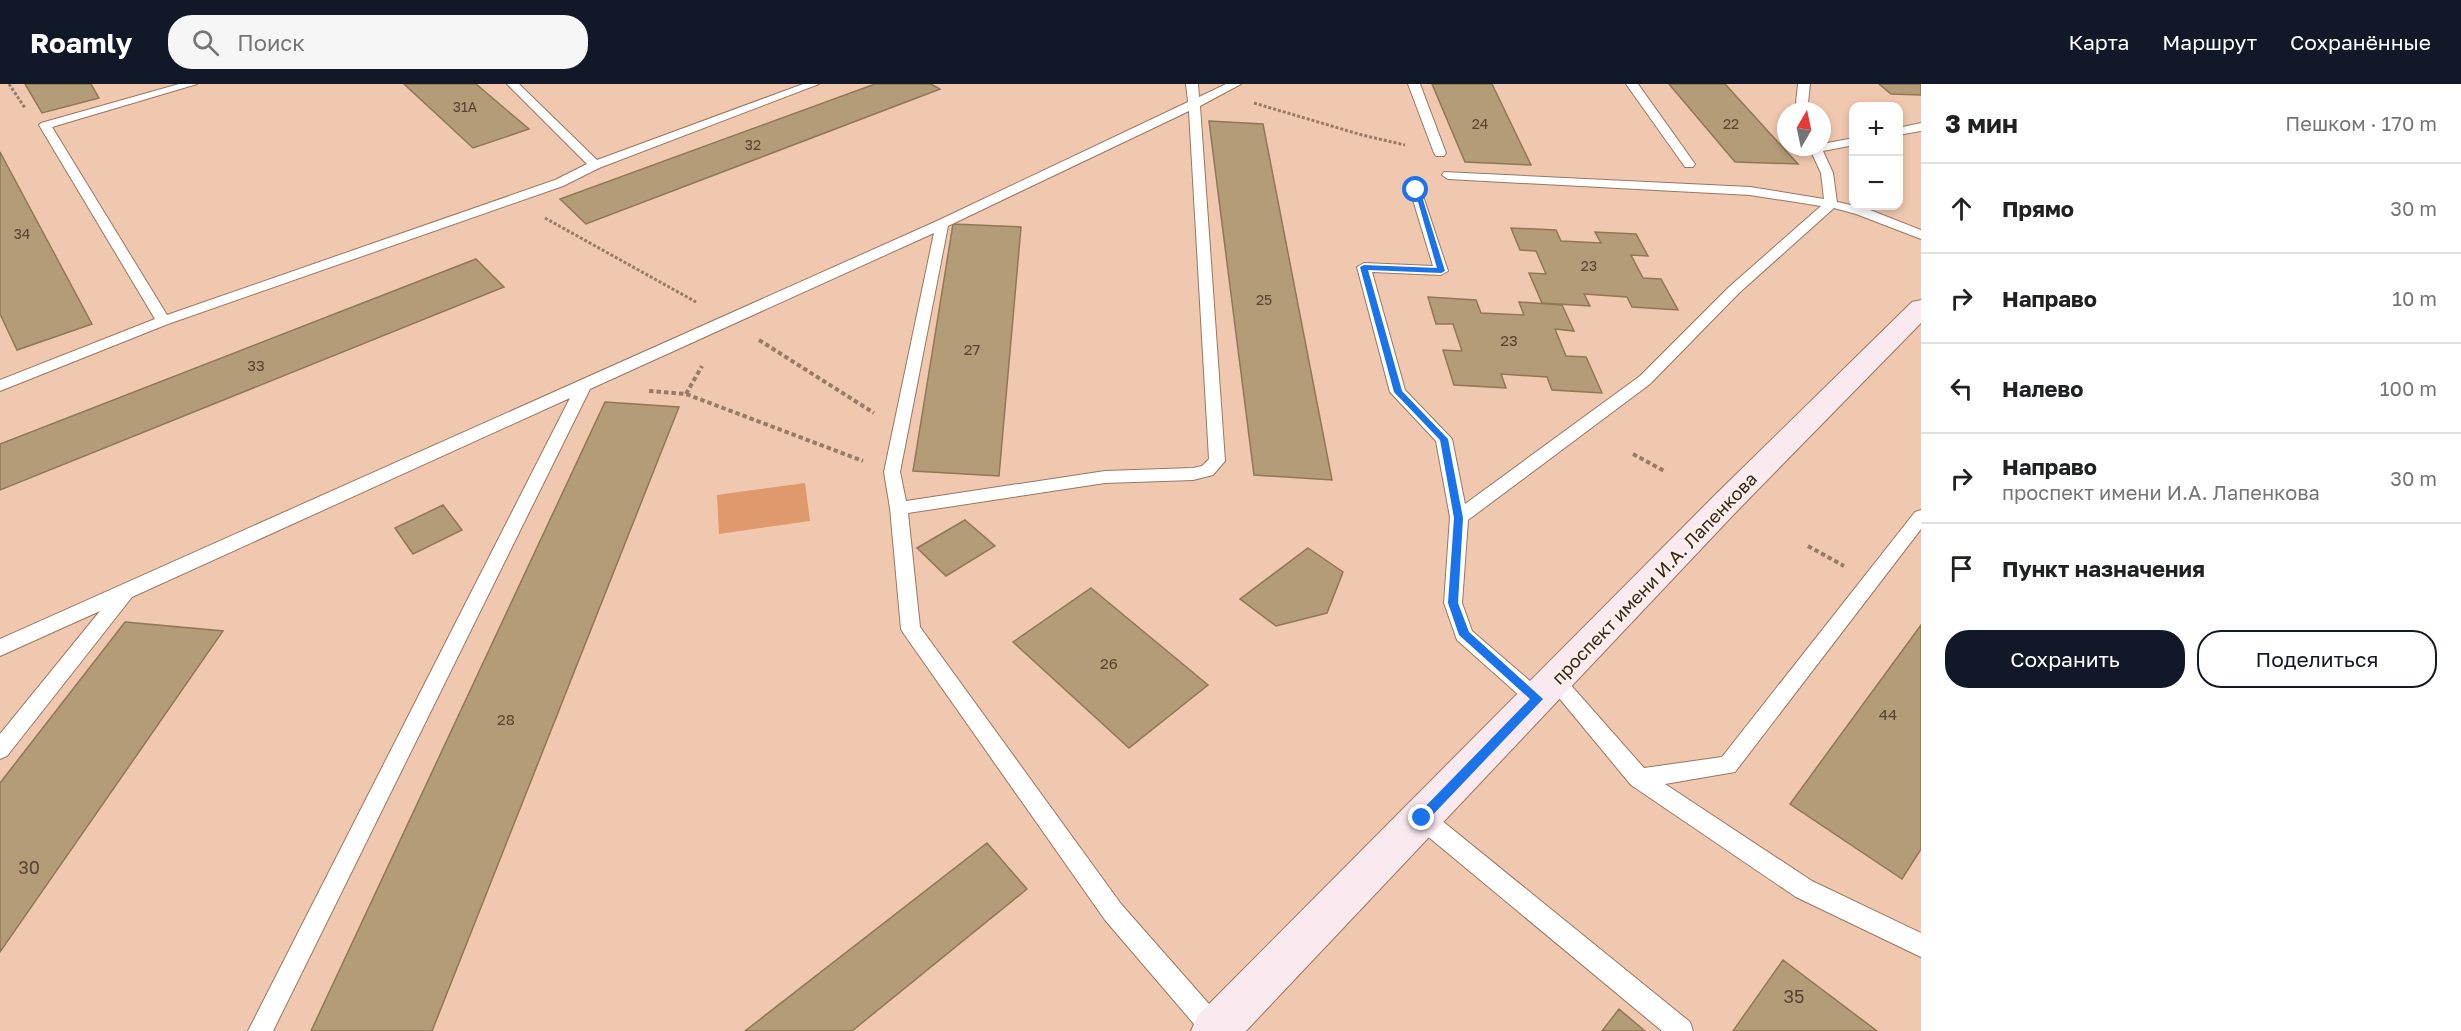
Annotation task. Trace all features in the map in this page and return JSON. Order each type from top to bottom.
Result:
[{"type":"main road","name":"проспект имени И.А. Лапенкова","points":[[1214,1030],[1726,503],[1917,317]]},
{"type":"lane","points":[[163,321],[45,125],[191,84]]},
{"type":"lane","points":[[513,84],[595,165]]},
{"type":"lane","points":[[0,367],[4,384],[163,321],[559,183],[595,165],[813,84]]},
{"type":"lane","points":[[899,508],[1105,477],[1193,474],[1208,471],[1216,461],[1192,84]]},
{"type":"lane","points":[[0,648],[942,224],[1235,84]]},
{"type":"lane","points":[[1414,84],[1440,153]]},
{"type":"lane","points":[[1632,84],[1689,164]]},
{"type":"lane","points":[[1802,102],[1804,84]]},
{"type":"lane","points":[[1903,131],[1921,127]]},
{"type":"lane","points":[[1831,145],[1849,142]]},
{"type":"lane","points":[[1820,156],[1827,173],[1831,204]]},
{"type":"lane","points":[[1448,175],[1750,191],[1860,211],[1921,235]]},
{"type":"lane","points":[[1416,190],[1441,271],[1364,267],[1398,392],[1444,439],[1459,518],[1453,603],[1464,635],[1546,690],[1639,778],[1804,889],[1921,945]]},
{"type":"lane","points":[[1459,518],[1645,380],[1734,290],[1831,204]]},
{"type":"lane","points":[[942,224],[892,472],[899,508],[911,629],[1113,912],[1214,1030]]},
{"type":"lane","points":[[260,1031],[584,385]]},
{"type":"lane","points":[[1639,778],[1728,765],[1921,516]]},
{"type":"lane","points":[[0,750],[126,592]]},
{"type":"lane","points":[[1422,818],[1681,1031]]},
{"type":"path","points":[[1220,91],[1362,135],[1440,153]]},
{"type":"path","points":[[584,385],[687,394],[892,472]]},
{"type":"path","points":[[1633,454],[1666,472]]},
{"type":"path","points":[[1808,546],[1871,580]]},
{"type":"shaded area","points":[[805,483],[810,521],[719,534],[717,495]]},
{"type":"building","points":[[25,84],[91,84],[99,98],[42,113]]},
{"type":"building","points":[[404,84],[476,84],[529,129],[473,148]]},
{"type":"building","points":[[875,84],[931,84],[940,89],[586,224],[560,199]]},
{"type":"building","points":[[1432,84],[1492,84],[1531,165],[1465,162]]},
{"type":"building","points":[[1669,84],[1725,84],[1777,141],[1777,156],[1791,156],[1798,164],[1735,162]]},
{"type":"building","points":[[1879,84],[1921,84],[1921,95],[1891,94]]},
{"type":"building","points":[[1209,121],[1263,124],[1332,480],[1254,475]]},
{"type":"building","points":[[0,152],[92,324],[17,350],[0,314]]},
{"type":"building","points":[[953,224],[1021,227],[999,476],[913,471]]},
{"type":"building","points":[[1511,228],[1556,230],[1561,241],[1601,243],[1595,232],[1636,234],[1648,256],[1631,255],[1643,278],[1661,279],[1678,310],[1632,307],[1627,297],[1584,294],[1590,306],[1542,303],[1529,273],[1546,274],[1536,251],[1520,250]]},
{"type":"building","points":[[476,259],[504,287],[0,490],[0,444]]},
{"type":"building","points":[[1428,297],[1476,300],[1481,313],[1524,315],[1519,302],[1562,305],[1574,331],[1555,329],[1566,356],[1586,357],[1602,393],[1552,390],[1547,377],[1501,374],[1506,388],[1454,385],[1443,350],[1462,351],[1453,324],[1436,324]]},
{"type":"building","points":[[605,402],[679,407],[432,1031],[311,1031]]},
{"type":"building","points":[[443,505],[462,530],[413,554],[395,528]]},
{"type":"building","points":[[965,520],[995,546],[946,576],[917,548]]},
{"type":"building","points":[[1308,548],[1343,572],[1327,613],[1276,626],[1240,599]]},
{"type":"building","points":[[1091,588],[1208,685],[1129,748],[1013,642]]},
{"type":"building","points":[[125,622],[223,631],[0,952],[0,783]]},
{"type":"building","points":[[1921,625],[1921,849],[1902,879],[1790,804]]},
{"type":"building","points":[[987,843],[1027,889],[852,1031],[745,1031]]},
{"type":"building","points":[[1783,960],[1877,1031],[1733,1031]]},
{"type":"building","points":[[1619,1009],[1645,1031],[1602,1031]]},
{"type":"route","points":[[1416,190],[1441,271],[1364,267],[1398,392],[1444,439],[1459,518],[1453,603],[1464,635],[1538,699],[1422,818]]}]
